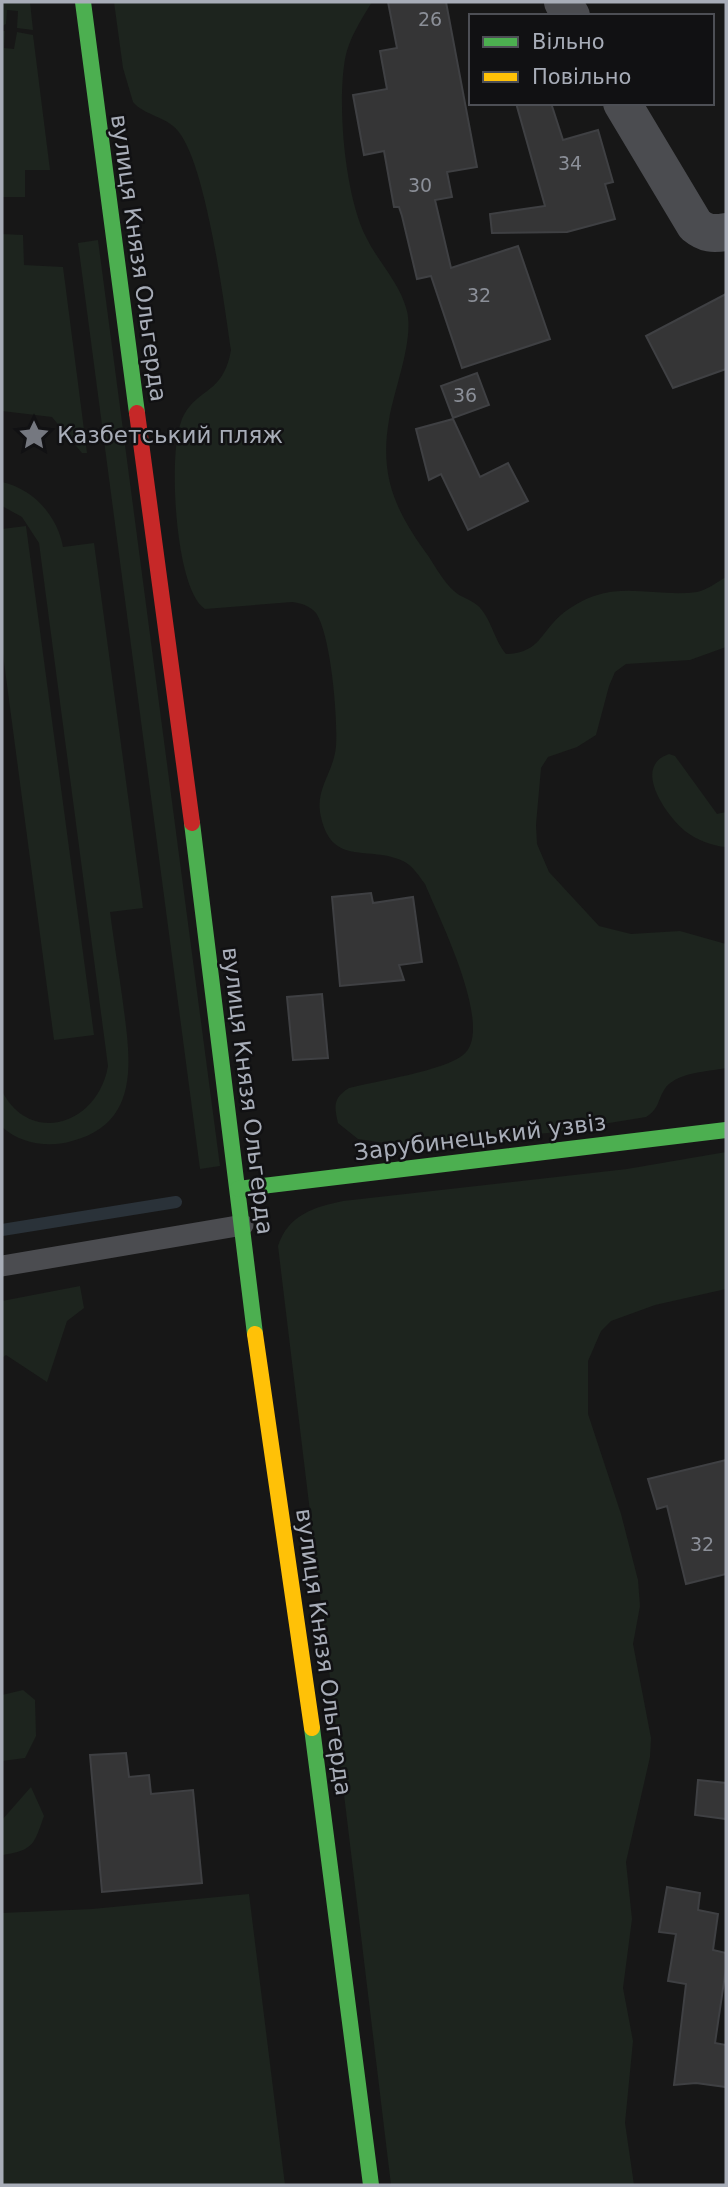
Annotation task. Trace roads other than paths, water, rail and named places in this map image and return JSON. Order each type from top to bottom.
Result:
[{"type":"street","name":"вулиця Князя Ольгерда","points":[[83,2],[260,1370],[334,1880],[371,2185]]},
{"type":"street","points":[[623,105],[695,225],[714,234],[726,232]]},
{"type":"street","name":"Зарубинецький узвіз","points":[[238,1189],[726,1130]]},
{"type":"lane","points":[[2,1266],[243,1225]]},
{"type":"waterway","points":[[2,1230],[176,1202]]},
{"type":"place","name":"Казбетський пляж","points":[[34,435]]}]
